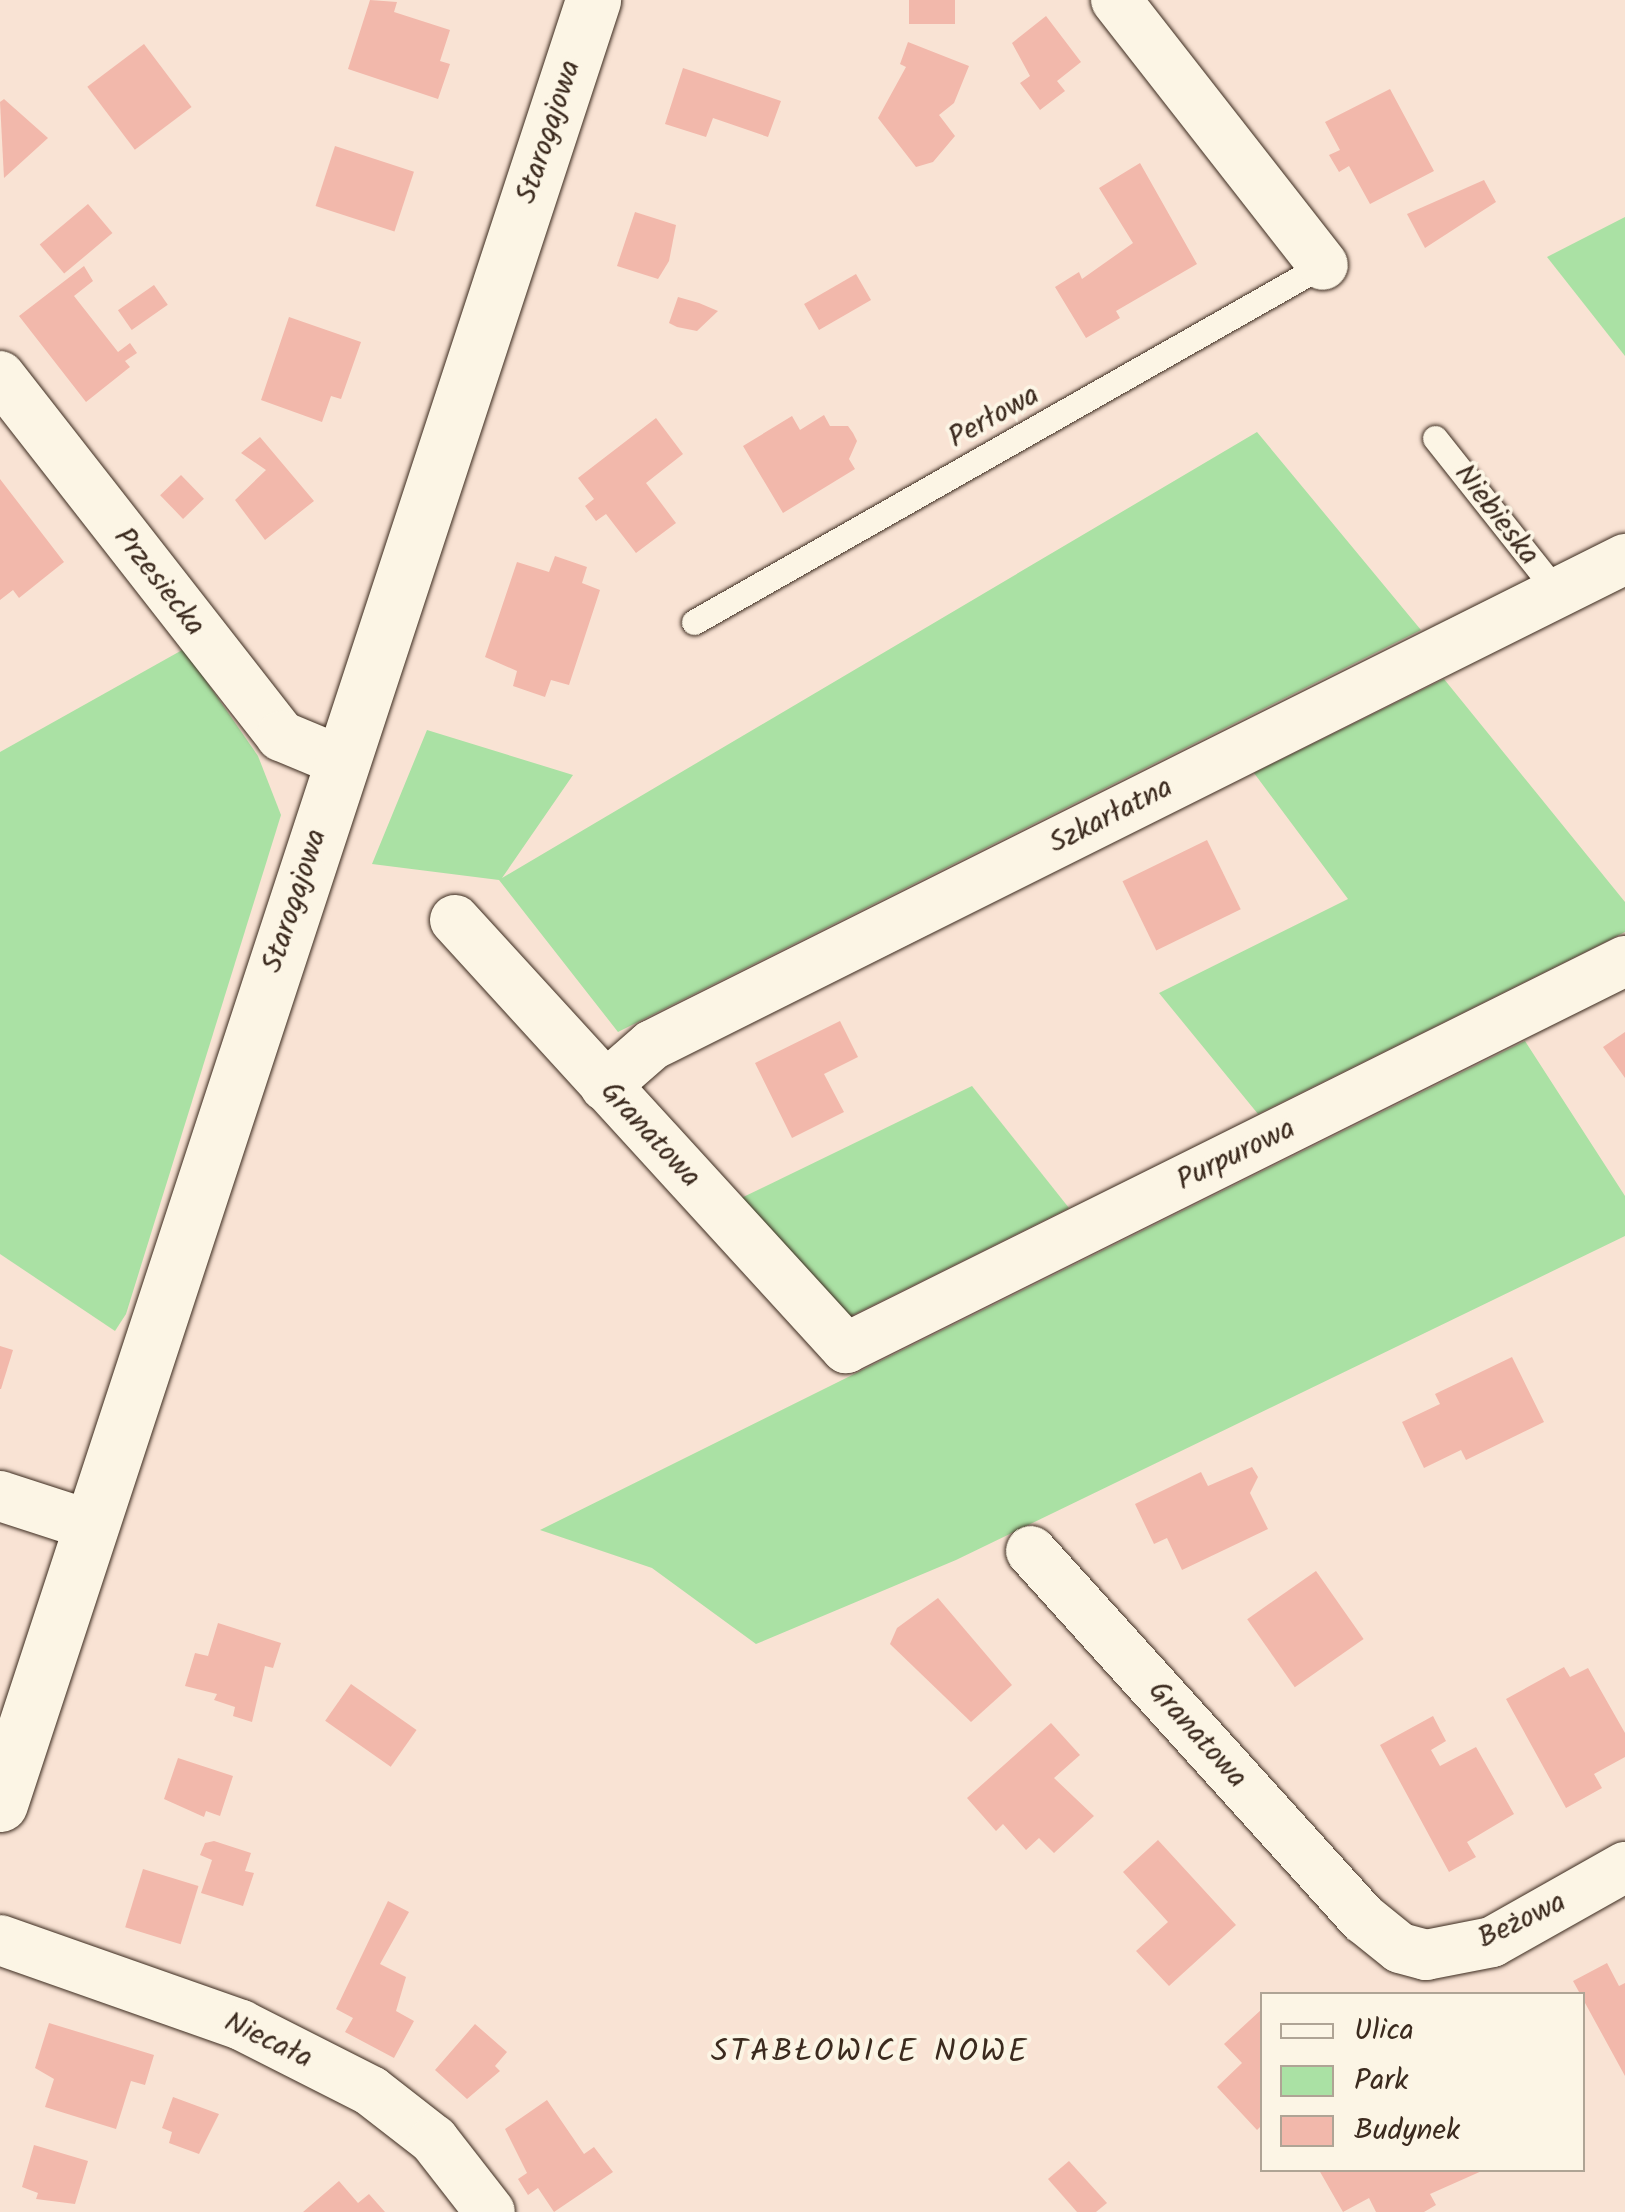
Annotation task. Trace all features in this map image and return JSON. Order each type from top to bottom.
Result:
[{"type":"street","points":[[1116,0],[1324,265]]},
{"type":"street","name":"Starogajowa","points":[[0,1804],[589,1]]},
{"type":"street","name":"Przesiecka","points":[[0,376],[281,736],[341,761]]},
{"type":"street","name":"Szkarłatna","points":[[606,1086],[652,1045],[1625,559]]},
{"type":"street","name":"Granatowa","points":[[455,920],[846,1348]]},
{"type":"street","name":"Purpurowa","points":[[846,1348],[1625,960]]},
{"type":"street","points":[[0,1496],[89,1525]]},
{"type":"street","name":"Granatowa","points":[[1031,1551],[1364,1920]]},
{"type":"street","name":"Beżowa","points":[[1364,1920],[1400,1948],[1451,1953],[1492,1942],[1625,1867]]},
{"type":"street","name":"Niecała","points":[[0,1940],[241,2025],[371,2092],[434,2140],[490,2212]]},
{"type":"lane","name":"Perłowa","points":[[694,622],[1324,265]]},
{"type":"lane","name":"Niebieska","points":[[1435,438],[1557,592]]},
{"type":"green space","points":[[1625,217],[1625,356],[1547,257]]},
{"type":"green space","points":[[1257,432],[1421,630],[618,1032],[499,880],[372,864],[427,730],[573,775],[502,878]]},
{"type":"green space","points":[[184,649],[258,756],[281,815],[126,1314],[115,1331],[0,1254],[0,752]]},
{"type":"green space","points":[[1444,679],[1625,902],[1625,932],[1258,1114],[1159,993],[1348,899],[1254,773]]},
{"type":"green space","points":[[1525,1041],[1625,1196],[1625,1236],[956,1560],[756,1644],[652,1568],[540,1530]]},
{"type":"green space","points":[[972,1086],[1069,1208],[847,1318],[735,1201]]},
{"type":"building","points":[[370,0],[397,2],[394,12],[450,30],[440,61],[450,64],[438,99],[348,69]]},
{"type":"building","points":[[909,0],[955,0],[955,24],[909,24]]},
{"type":"building","points":[[1046,16],[1081,62],[1057,81],[1065,91],[1040,110],[1020,83],[1030,76],[1012,43]]},
{"type":"building","points":[[908,42],[969,66],[954,103],[939,115],[955,136],[933,162],[916,167],[878,118],[906,67],[900,64]]},
{"type":"building","points":[[144,44],[192,107],[135,150],[87,87]]},
{"type":"building","points":[[683,68],[781,101],[768,137],[713,118],[706,137],[665,124]]},
{"type":"building","points":[[1390,89],[1434,171],[1370,204],[1349,166],[1339,172],[1329,155],[1340,150],[1325,122]]},
{"type":"building","points":[[4,99],[48,138],[4,178],[0,102]]},
{"type":"building","points":[[335,146],[414,172],[394,232],[316,206]]},
{"type":"building","points":[[1140,163],[1197,264],[1116,311],[1120,318],[1086,338],[1055,287],[1079,272],[1082,279],[1133,243],[1099,188]]},
{"type":"building","points":[[1484,180],[1496,202],[1425,248],[1407,214]]},
{"type":"building","points":[[88,204],[112,233],[64,274],[40,244]]},
{"type":"building","points":[[635,212],[676,225],[669,261],[658,279],[617,266]]},
{"type":"building","points":[[84,266],[93,281],[74,296],[118,352],[130,343],[137,353],[125,361],[130,367],[86,402],[19,316]]},
{"type":"building","points":[[856,274],[871,300],[819,330],[804,304]]},
{"type":"building","points":[[154,285],[168,305],[132,330],[118,310]]},
{"type":"building","points":[[678,297],[718,311],[697,331],[677,327],[669,323]]},
{"type":"building","points":[[289,317],[361,342],[341,399],[331,396],[322,422],[261,400]]},
{"type":"building","points":[[824,415],[830,426],[848,426],[853,433],[857,441],[849,459],[855,469],[783,513],[743,446],[792,416],[800,430]]},
{"type":"building","points":[[656,418],[683,454],[646,483],[676,523],[636,553],[606,514],[596,521],[585,506],[594,499],[578,478]]},
{"type":"building","points":[[260,437],[314,501],[265,540],[235,500],[266,470],[241,453]]},
{"type":"building","points":[[181,475],[204,499],[183,519],[160,495]]},
{"type":"building","points":[[0,479],[64,562],[19,598],[13,590],[0,600]]},
{"type":"building","points":[[555,556],[587,567],[582,583],[600,590],[569,685],[551,680],[545,697],[513,686],[517,671],[485,657],[517,562],[549,572]]},
{"type":"building","points":[[1207,840],[1241,909],[1156,950],[1123,881]]},
{"type":"building","points":[[840,1021],[858,1057],[824,1074],[844,1112],[792,1138],[755,1063]]},
{"type":"building","points":[[1625,1032],[1625,1078],[1603,1047]]},
{"type":"building","points":[[0,1346],[13,1350],[1,1389],[0,1389]]},
{"type":"building","points":[[1512,1357],[1544,1422],[1466,1460],[1461,1450],[1424,1468],[1402,1422],[1440,1404],[1435,1394]]},
{"type":"building","points":[[1252,1467],[1258,1477],[1250,1493],[1268,1529],[1182,1570],[1167,1538],[1154,1544],[1135,1504],[1201,1472],[1208,1486]]},
{"type":"building","points":[[1316,1571],[1364,1639],[1295,1687],[1247,1619]]},
{"type":"building","points":[[938,1598],[1012,1685],[971,1722],[890,1644],[897,1628]]},
{"type":"building","points":[[218,1623],[281,1643],[273,1668],[265,1666],[252,1722],[233,1716],[235,1707],[214,1700],[217,1694],[185,1686],[195,1653],[208,1656]]},
{"type":"building","points":[[1564,1667],[1570,1677],[1588,1668],[1625,1733],[1625,1757],[1594,1774],[1602,1788],[1566,1808],[1506,1699]]},
{"type":"building","points":[[351,1684],[417,1730],[391,1767],[325,1721]]},
{"type":"building","points":[[1433,1716],[1446,1741],[1431,1750],[1440,1766],[1476,1747],[1514,1814],[1467,1842],[1476,1857],[1449,1872],[1380,1745]]},
{"type":"building","points":[[1051,1723],[1080,1755],[1054,1778],[1094,1816],[1054,1853],[1039,1838],[1026,1850],[1003,1824],[996,1831],[967,1798]]},
{"type":"building","points":[[178,1758],[233,1776],[220,1816],[206,1811],[204,1817],[164,1799]]},
{"type":"building","points":[[1158,1840],[1236,1925],[1169,1986],[1136,1951],[1168,1922],[1123,1872]]},
{"type":"building","points":[[214,1841],[251,1853],[245,1871],[254,1873],[243,1906],[201,1893],[212,1860],[200,1855],[205,1843]]},
{"type":"building","points":[[143,1869],[198,1886],[181,1944],[125,1927]]},
{"type":"building","points":[[388,1901],[409,1912],[380,1964],[406,1977],[396,2011],[414,2021],[394,2058],[345,2032],[353,2018],[336,2009]]},
{"type":"building","points":[[1607,1963],[1619,1986],[1625,1983],[1625,2076],[1585,2003],[1585,1992],[1579,1992],[1573,1981]]},
{"type":"building","points":[[1260,2011],[1257,2130],[1217,2087],[1242,2063],[1224,2044]]},
{"type":"building","points":[[49,2023],[154,2055],[145,2085],[131,2081],[116,2129],[45,2107],[54,2079],[35,2068]]},
{"type":"building","points":[[475,2024],[507,2052],[495,2066],[500,2071],[467,2099],[435,2070]]},
{"type":"building","points":[[173,2097],[219,2114],[199,2154],[169,2143],[172,2132],[162,2128]]},
{"type":"building","points":[[547,2100],[584,2154],[594,2147],[613,2172],[554,2212],[538,2188],[528,2195],[518,2179],[527,2173],[505,2129]]},
{"type":"building","points":[[34,2145],[88,2161],[75,2204],[36,2199],[38,2193],[22,2187]]},
{"type":"building","points":[[1069,2161],[1107,2203],[1096,2212],[1077,2212],[1048,2179]]},
{"type":"building","points":[[1320,2172],[1480,2172],[1430,2194],[1436,2205],[1424,2212],[1376,2212],[1369,2198],[1343,2212]]},
{"type":"building","points":[[339,2181],[358,2203],[369,2194],[385,2212],[303,2212]]},
{"type":"district","name":"STABŁOWICE NOWE","points":[[870,2053]]}]
